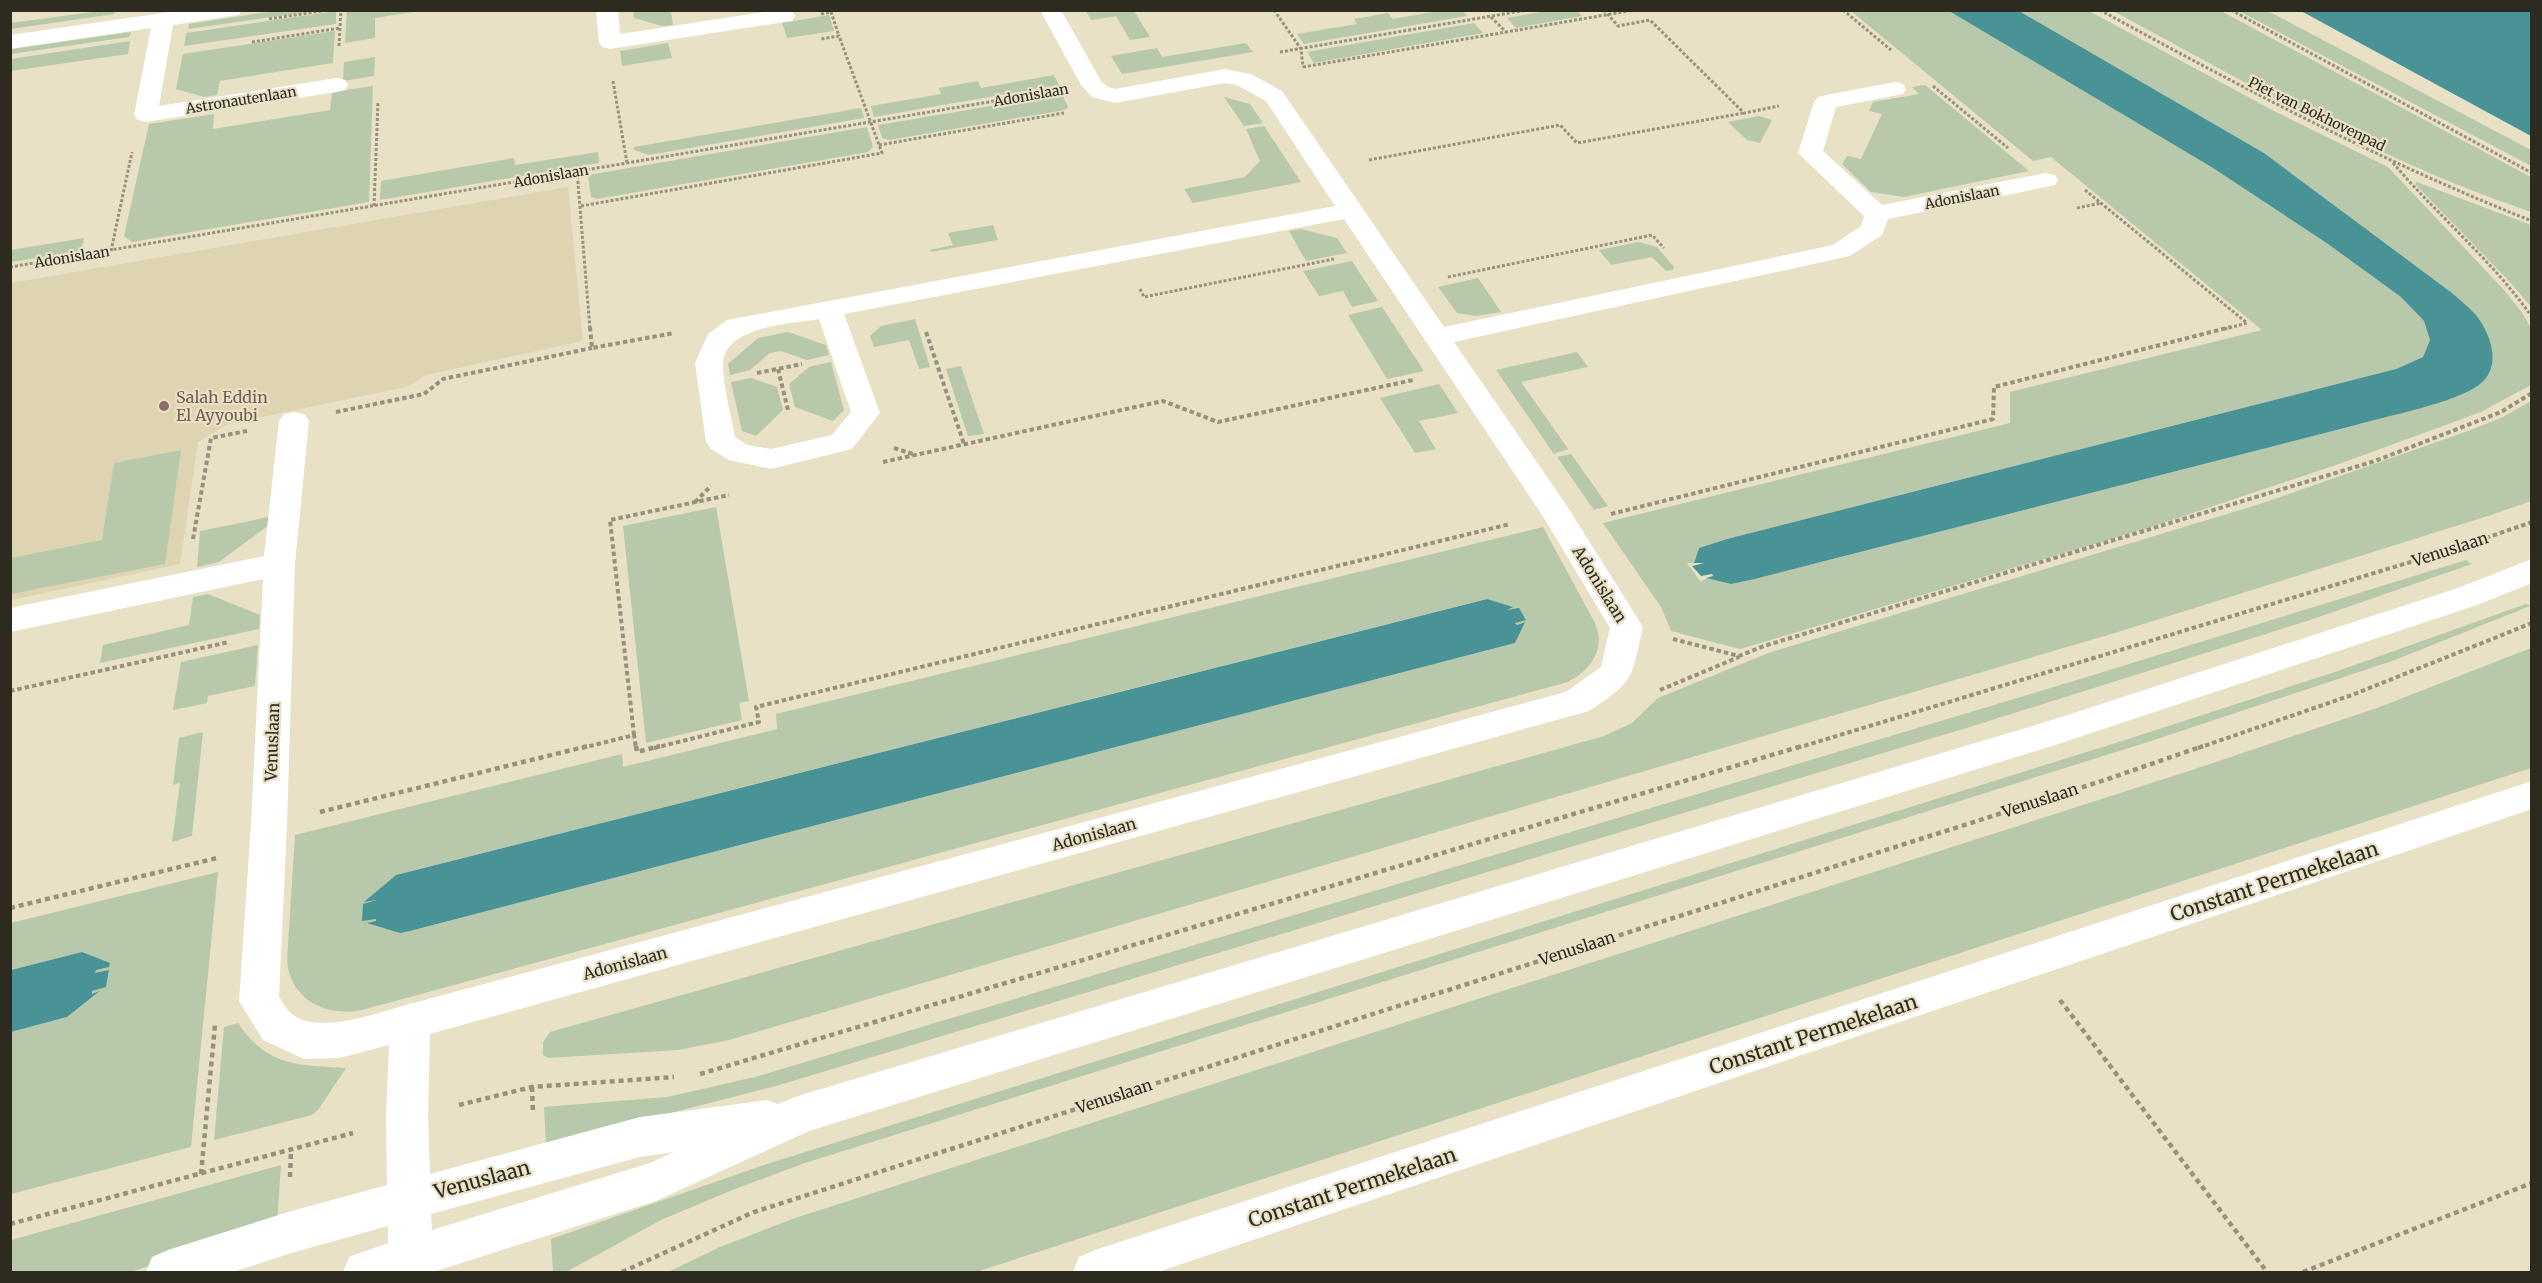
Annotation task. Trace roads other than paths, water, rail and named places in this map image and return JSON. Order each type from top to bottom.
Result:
[{"type":"street","points":[[10,42],[231,10]]},
{"type":"street","points":[[607,10],[610,42],[784,16]]},
{"type":"street","name":"Adonislaan","points":[[410,1022],[1577,702],[1603,685],[1616,673],[1627,627],[1608,600],[1560,519],[1274,96],[1243,79],[1225,76],[1115,96],[1100,93],[1092,85],[1050,10]]},
{"type":"street","name":"Astronautenlaan","points":[[163,20],[146,115],[337,85]]},
{"type":"street","points":[[1437,337],[1841,251],[1874,230],[1877,214],[1810,153],[1826,102],[1895,89]]},
{"type":"street","name":"Adonislaan","points":[[1877,214],[2046,180]]},
{"type":"street","points":[[829,309],[866,414],[842,442],[771,459],[739,453],[721,442],[709,363],[718,340],[737,326],[1352,210]]},
{"type":"street","name":"Venuslaan","points":[[294,421],[279,564],[269,835],[259,1001],[277,1028],[304,1041],[339,1040],[410,1022]]},
{"type":"street","points":[[10,620],[279,564]]},
{"type":"street","name":"Venuslaan","points":[[365,1272],[411,1265],[656,1181],[801,1114],[2055,732],[2466,597],[2532,570]]},
{"type":"street","name":"Constant Permekelaan","points":[[1095,1272],[2532,795]]},
{"type":"street","points":[[410,1022],[407,1117],[411,1265]]},
{"type":"street","name":"Venuslaan","points":[[168,1272],[288,1233],[410,1198],[640,1137],[801,1114]]},
{"type":"water","points":[[1949,11],[2019,11],[2264,153],[2452,293],[2473,312],[2486,331],[2492,350],[2493,360],[2486,378],[2468,392],[2420,408],[1755,579],[1731,584],[1706,578],[1713,576],[1712,574],[1701,576],[1692,566],[1704,563],[1694,563],[1699,548],[1727,539],[2396,369],[2423,357],[2430,340],[2424,321],[2401,297],[2328,244],[2213,168]]},
{"type":"water","points":[[2301,11],[2531,11],[2531,136]]},
{"type":"water","points":[[1487,599],[1513,607],[1507,610],[1519,608],[1526,620],[1515,623],[1517,625],[1525,622],[1515,643],[410,931],[400,933],[367,923],[376,921],[376,919],[362,921],[363,904],[377,900],[364,902],[396,875]]},
{"type":"water","points":[[82,952],[110,963],[109,967],[96,970],[95,973],[109,970],[106,987],[92,991],[92,994],[100,991],[67,1017],[11,1032],[11,970]]},
{"type":"place","name":"Salah Eddin El Ayyoubi","points":[[164,406]]}]
